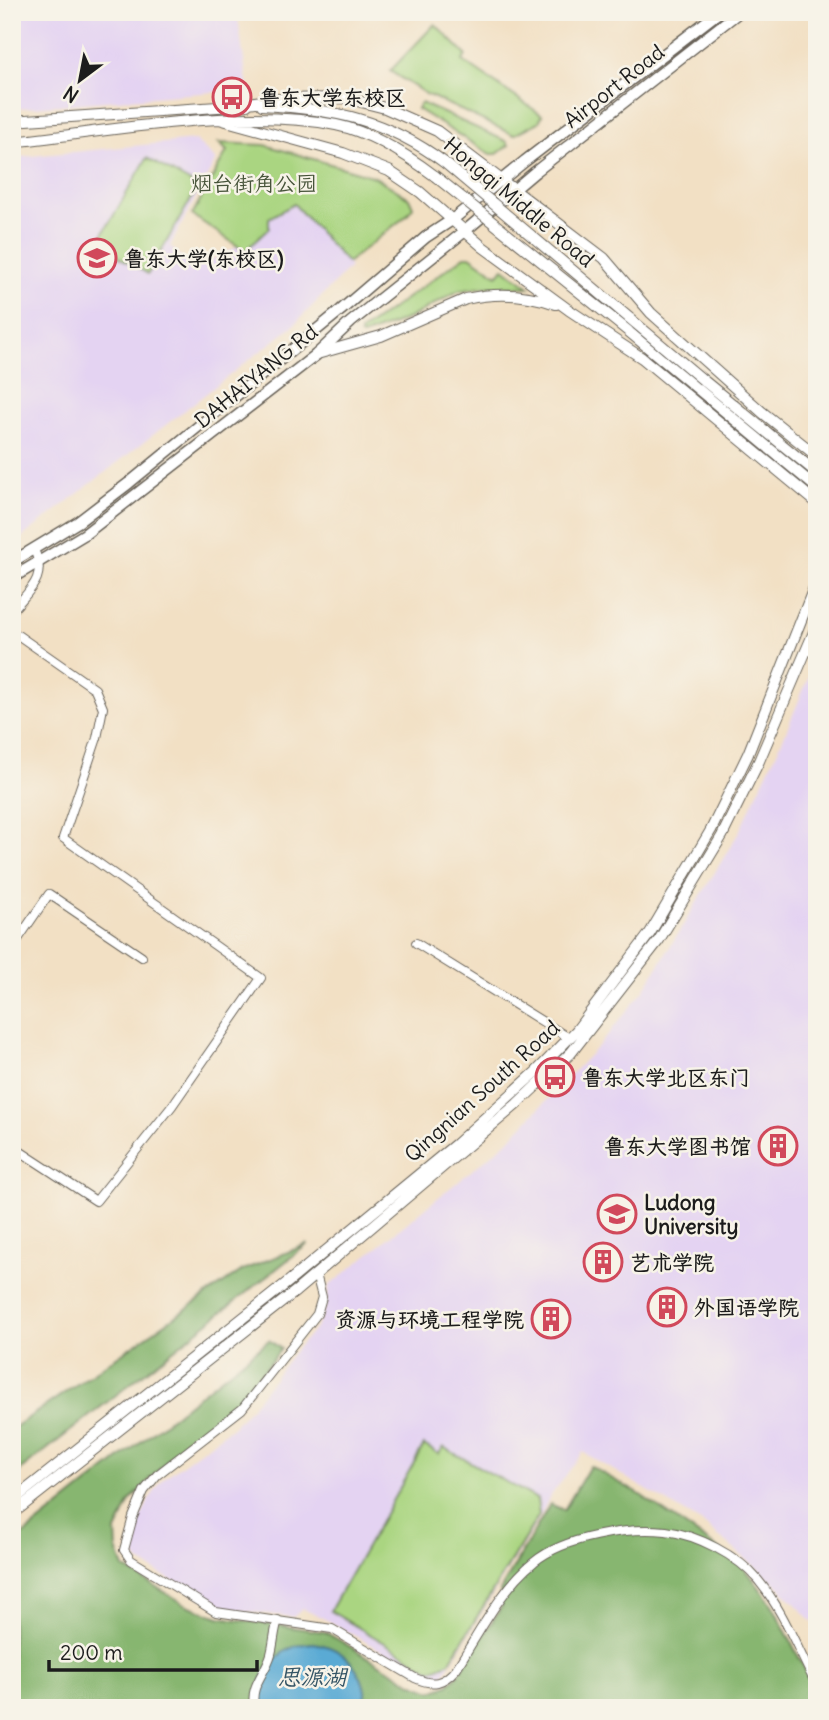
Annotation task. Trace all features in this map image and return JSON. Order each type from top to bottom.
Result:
[{"type":"highway","name":"Airport Road","points":[[502,179],[719,12]]},
{"type":"highway","name":"Airport Road","points":[[513,189],[738,12]]},
{"type":"highway","points":[[452,220],[502,179]]},
{"type":"highway","name":"DAHAIYANG Rd","points":[[12,578],[85,534],[317,355],[351,322],[513,189]]},
{"type":"highway","name":"DAHAIYANG Rd","points":[[12,562],[78,522],[129,483],[341,310],[429,234],[452,220]]},
{"type":"main road","points":[[242,104],[275,99],[346,98],[365,101],[412,118],[437,131],[604,258],[651,313],[762,412],[817,456]]},
{"type":"main road","name":"Hongqi Middle Road","points":[[12,121],[242,104],[338,113],[390,130],[439,158],[694,390],[817,473]]},
{"type":"main road","name":"Hongqi Middle Road","points":[[12,142],[219,120],[286,120],[336,125],[357,131],[424,167],[817,488]]},
{"type":"main road","points":[[219,120],[366,160],[389,170],[430,200],[505,263],[569,310],[694,390],[708,411],[817,503]]},
{"type":"main road","points":[[317,355],[381,337],[466,299],[480,296],[523,295],[569,310]]},
{"type":"main road","name":"Qingnian South Road","points":[[12,1501],[288,1282],[446,1152],[536,1072],[569,1038],[650,933],[710,830],[748,754],[817,580]]},
{"type":"main road","name":"Qingnian South Road","points":[[12,1514],[316,1275],[499,1120],[554,1071],[584,1038],[659,940],[727,826],[760,761],[817,625]]},
{"type":"street","points":[[12,611],[38,580],[40,563],[34,550]]},
{"type":"street","points":[[12,631],[95,690],[103,708],[97,738],[63,838],[261,978],[172,1106],[96,1201],[12,1146]]},
{"type":"street","points":[[12,947],[49,894],[142,957]]},
{"type":"street","points":[[416,943],[569,1038]]},
{"type":"street","points":[[316,1275],[322,1297],[317,1314],[309,1325],[242,1409],[157,1475],[144,1491],[124,1550],[131,1560],[216,1612],[332,1629],[428,1684],[439,1683],[456,1669],[499,1602],[533,1562],[552,1550],[576,1541],[638,1531],[666,1531],[697,1539],[741,1563],[757,1578],[774,1601],[817,1686]]},
{"type":"street","points":[[255,1708],[252,1699],[271,1655],[278,1620]]},
{"type":"shaded area","points":[[12,12],[244,12],[238,19],[248,89],[12,109]]},
{"type":"shaded area","points":[[195,140],[216,160],[170,246],[193,269],[239,246],[246,251],[269,218],[294,204],[350,267],[294,325],[12,545],[12,158]]},
{"type":"shaded area","name":"Ludong University","points":[[817,657],[817,1626],[777,1585],[704,1524],[583,1452],[549,1498],[443,1676],[432,1679],[303,1609],[293,1617],[219,1608],[138,1561],[131,1540],[149,1500],[163,1479],[234,1426],[258,1399],[316,1328],[326,1307],[329,1286],[507,1142],[602,1042],[644,990],[738,834],[782,741]]},
{"type":"green space","points":[[435,24],[466,55],[463,61],[542,115],[539,122],[514,135],[426,94],[390,71]]},
{"type":"green space","points":[[421,103],[506,141],[509,145],[497,154],[490,154],[417,109]]},
{"type":"green space","name":"烟台街角公园","points":[[219,143],[265,145],[375,177],[409,198],[413,207],[406,216],[347,263],[294,204],[269,218],[269,228],[245,251],[192,215],[227,151]]},
{"type":"green space","points":[[147,158],[198,187],[148,274],[97,244]]},
{"type":"green space","points":[[465,256],[470,256],[497,275],[504,268],[529,287],[484,287],[458,291],[409,318],[360,335],[360,332]]},
{"type":"green space","points":[[308,1244],[12,1477],[12,1429],[243,1270]]},
{"type":"green space","points":[[269,1340],[281,1349],[235,1406],[185,1441],[130,1501],[116,1531],[117,1549],[124,1568],[187,1605],[219,1617],[325,1632],[414,1684],[432,1691],[448,1685],[458,1675],[502,1606],[500,1591],[550,1504],[564,1510],[590,1466],[639,1494],[744,1567],[773,1606],[817,1693],[817,1708],[12,1708],[12,1544]]},
{"type":"green space","points":[[424,1445],[439,1454],[443,1447],[537,1499],[539,1515],[449,1663],[431,1670],[330,1611]]},
{"type":"water","name":"思源湖","points":[[314,1643],[336,1650],[353,1665],[363,1684],[366,1708],[260,1708],[261,1684],[272,1663],[290,1649]]},
{"type":"place","name":"鲁东大学东校区","points":[[232,97]]},
{"type":"place","name":"鲁东大学(东校区)","points":[[97,258]]},
{"type":"place","name":"鲁东大学北区东门","points":[[555,1077]]},
{"type":"place","name":"鲁东大学图书馆","points":[[778,1146]]},
{"type":"place","name":"Ludong University","points":[[617,1214]]},
{"type":"place","name":"艺术学院","points":[[603,1262]]},
{"type":"place","name":"外国语学院","points":[[667,1307]]},
{"type":"place","name":"资源与环境工程学院","points":[[551,1319]]}]
